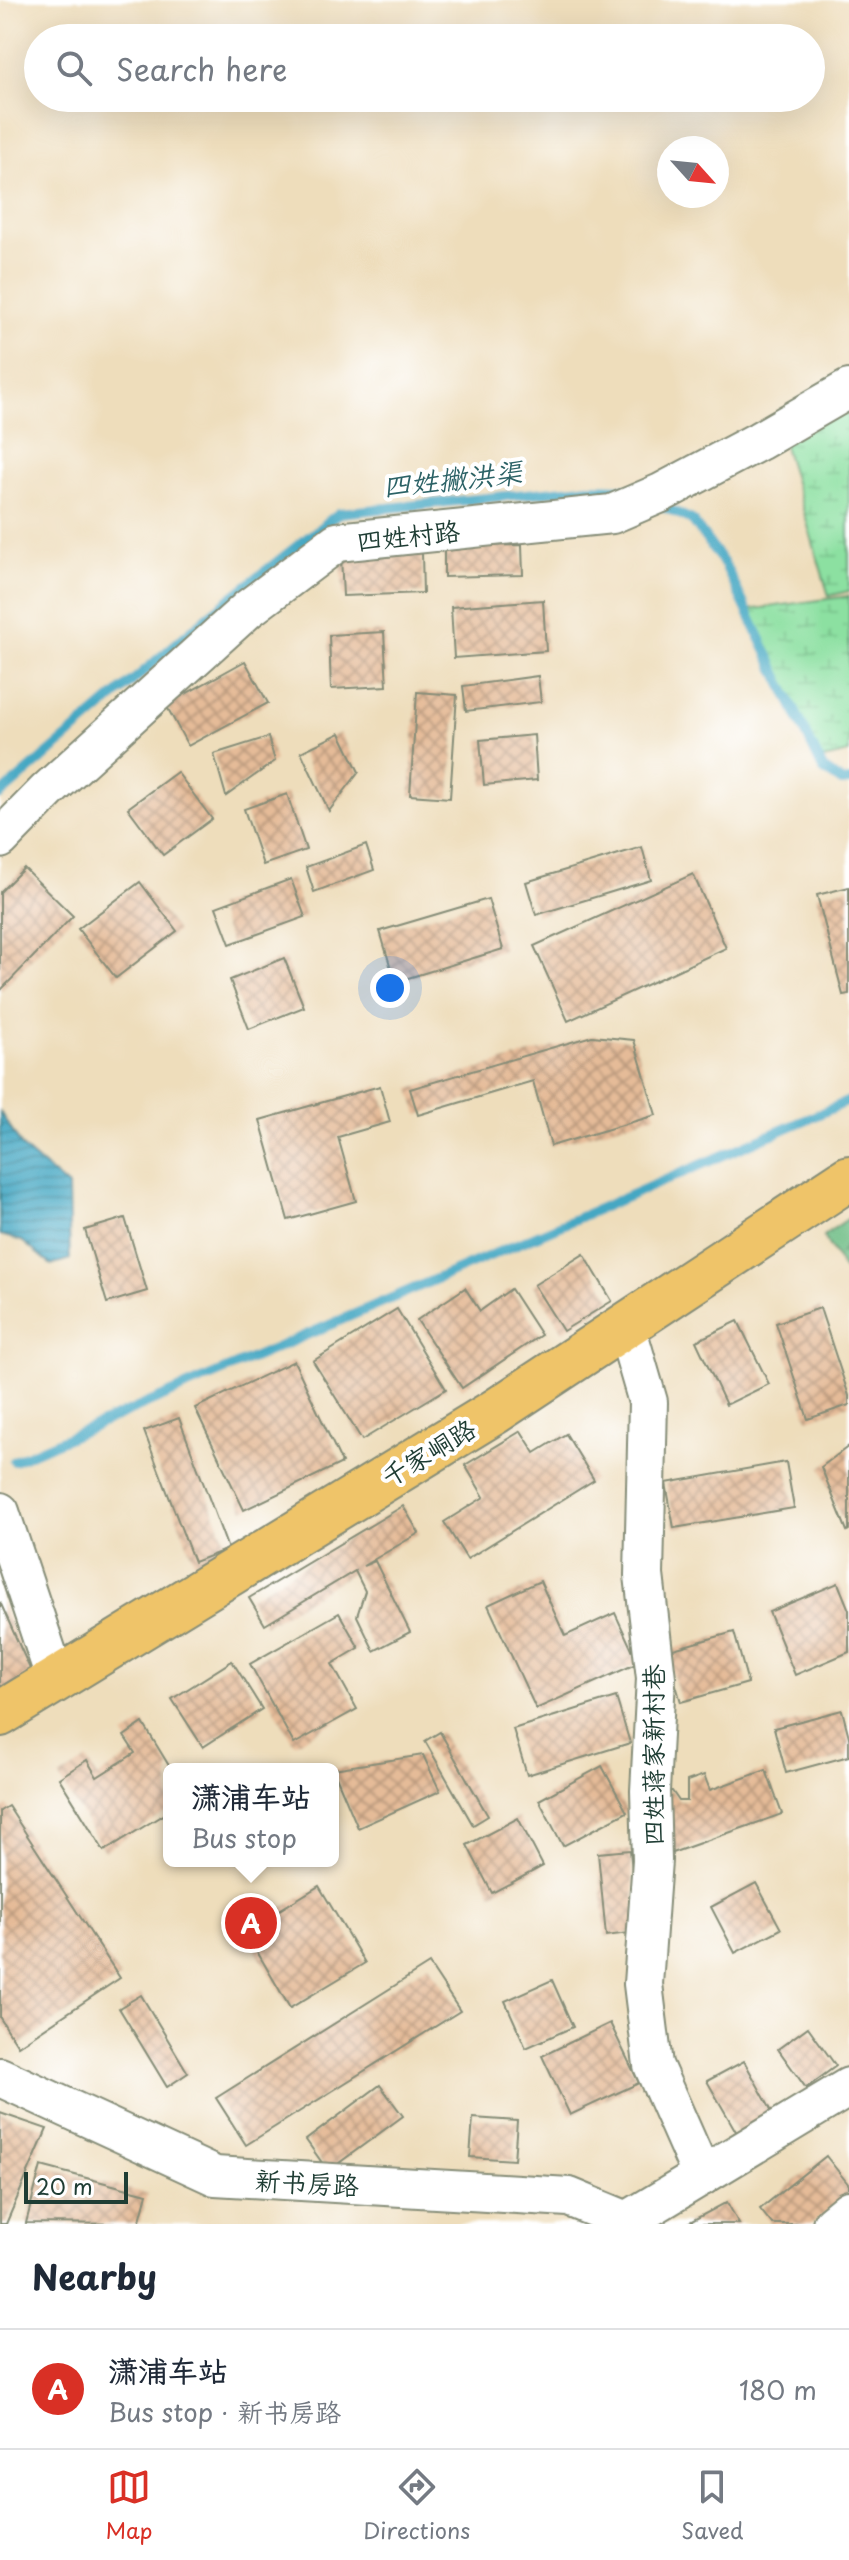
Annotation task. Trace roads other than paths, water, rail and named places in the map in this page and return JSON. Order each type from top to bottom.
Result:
[{"type":"main road","name":"千家峒路","points":[[0,1714],[496,1411],[849,1178]]},
{"type":"street","name":"四姓村路","points":[[0,839],[47,791],[248,609],[337,542],[612,514],[759,441],[849,389]]},
{"type":"street","name":"四姓蒋家新村巷","points":[[626,1326],[648,1402],[644,1575],[656,1678],[650,1791],[652,1860],[643,1984],[653,2065],[702,2176]]},
{"type":"street","points":[[0,1512],[56,1680]]},
{"type":"street","name":"新书房路","points":[[0,2077],[215,2176],[569,2197],[628,2222]]},
{"type":"street","points":[[628,2222],[849,2087]]},
{"type":"street","points":[[832,2224],[849,2210]]},
{"type":"water","points":[[0,1112],[23,1148],[68,1187],[70,1259],[51,1265],[22,1241],[0,1235]]},
{"type":"waterway","name":"四姓撇洪渠","points":[[0,795],[207,617],[339,513],[585,488],[632,492]]},
{"type":"waterway","name":"四姓撇洪渠","points":[[658,504],[692,520],[725,565],[823,769],[842,782],[849,781]]},
{"type":"waterway","points":[[14,1461],[849,1101]]},
{"type":"place","name":"潇浦车站","points":[[251,1923]]}]
